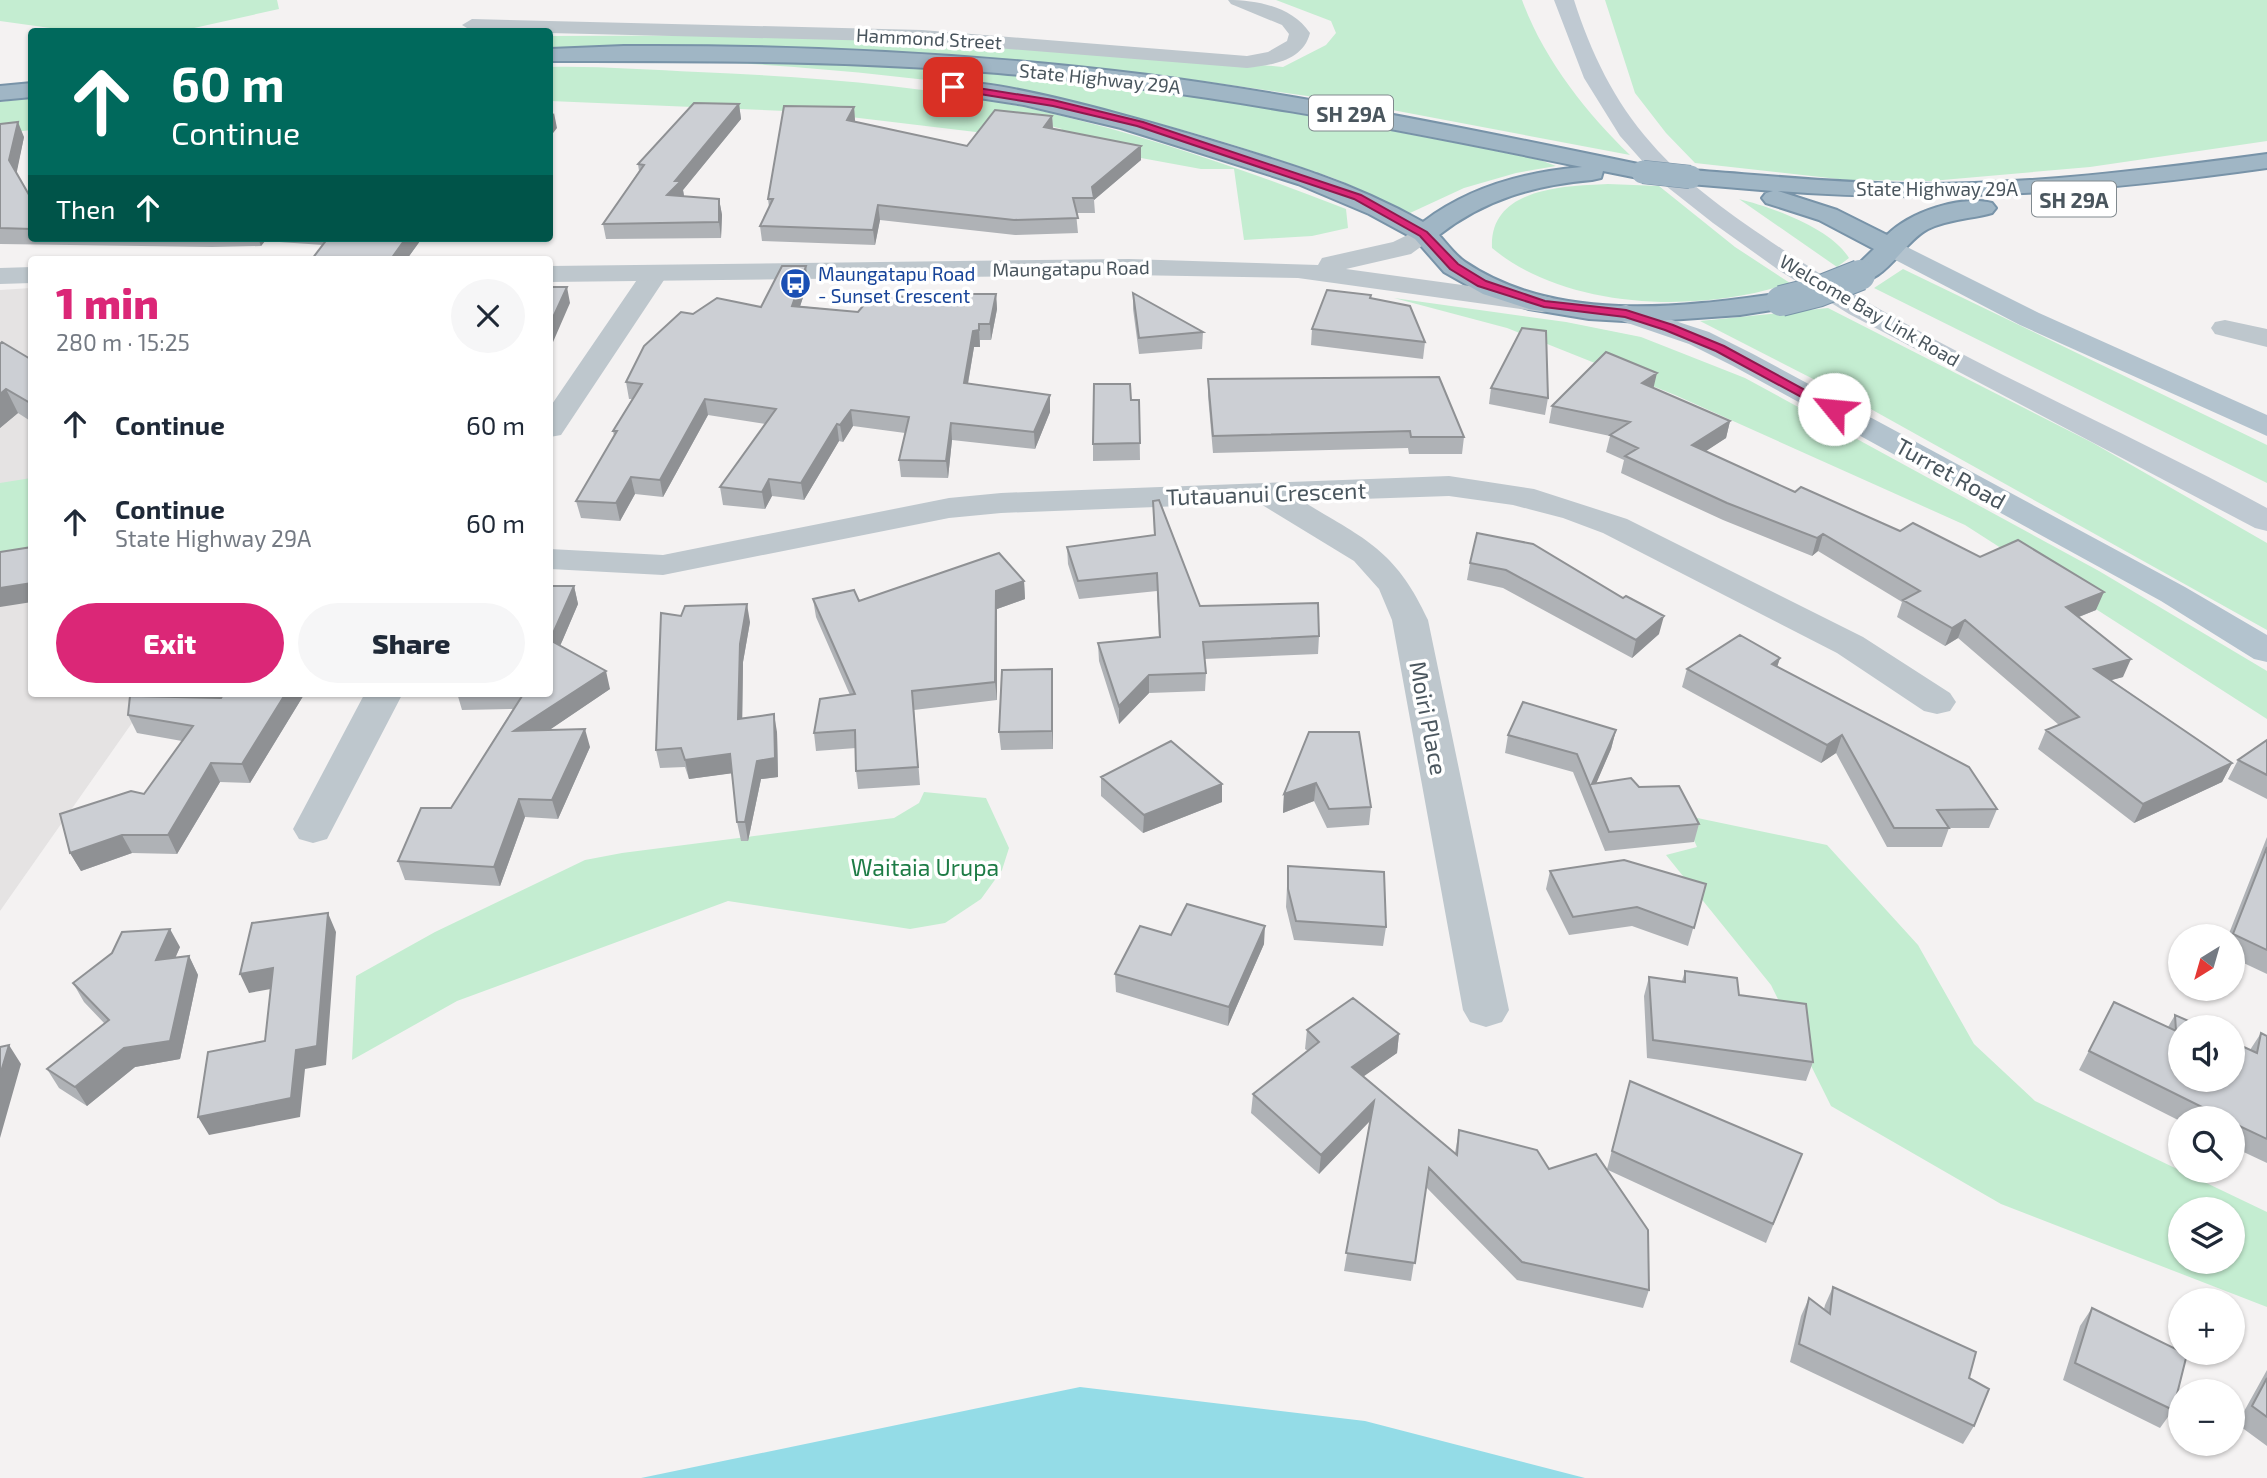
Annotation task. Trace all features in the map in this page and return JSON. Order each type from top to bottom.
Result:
[{"type":"highway","name":"State Highway 29A","points":[[553,57],[609,53],[875,59],[1057,72],[1331,110],[1643,172]]},
{"type":"highway","name":"State Highway 29A","points":[[553,57],[733,66],[902,81]]},
{"type":"highway","name":"State Highway 29A","points":[[930,84],[1053,103],[1140,124],[1357,197],[1424,235]]},
{"type":"highway","points":[[0,93],[28,90]]},
{"type":"highway","name":"State Highway 29A","points":[[1720,182],[1969,191],[2093,182],[2267,161]]},
{"type":"highway","name":"SH 29A","points":[[1643,172],[1720,182],[1828,215],[1891,247],[1860,275],[1817,292],[1782,301],[1713,310],[1626,313],[1544,304],[1498,290],[1467,275],[1424,235],[1455,209],[1507,186],[1572,174],[1643,172]]},
{"type":"highway","name":"State Highway 29A","points":[[1891,247],[1919,223],[1967,210],[2267,178]]},
{"type":"main road","name":"Welcome Bay Link Road","points":[[1563,0],[1574,35],[1600,93],[1643,149],[1691,195],[1755,243],[1835,295],[1926,345],[2267,521]]},
{"type":"main road","points":[[1891,247],[2000,307],[2085,342],[2267,427]]},
{"type":"main road","name":"Turret Road","points":[[1626,313],[1699,338],[1743,360],[2173,594],[2267,651]]},
{"type":"street","name":"Hammond Street","points":[[472,25],[922,36],[1247,62],[1274,58],[1297,44],[1300,33],[1293,23],[1238,0]]},
{"type":"street","name":"Maungatapu Road","points":[[1298,270],[1373,257],[1402,248],[1424,235]]},
{"type":"street","name":"Maungatapu Road","points":[[553,274],[1129,267],[1298,270],[1544,304]]},
{"type":"street","points":[[553,424],[655,274]]},
{"type":"street","points":[[0,276],[28,275]]},
{"type":"street","points":[[2225,327],[2267,338]]},
{"type":"street","name":"Tutauanui Crescent","points":[[553,559],[663,565],[949,508],[1001,503],[1449,486],[1494,490],[1575,509],[1615,526],[1850,645],[1937,702]]},
{"type":"street","name":"Moiri Place","points":[[1265,493],[1366,554],[1395,586],[1410,620],[1486,1010]]},
{"type":"street","points":[[313,829],[382,697]]},
{"type":"shaded area","points":[[28,288],[28,697],[150,697],[0,911],[0,290]]},
{"type":"green space","points":[[0,0],[277,0],[279,9],[194,28],[50,28],[0,21]]},
{"type":"green space","points":[[1276,0],[1522,0],[1542,43],[1567,84],[1630,155],[1350,102],[1153,74],[957,57],[772,50],[553,48],[553,36],[808,35],[1067,48],[1283,67],[1326,45],[1336,33],[1331,21]]},
{"type":"green space","points":[[1605,0],[2267,0],[2267,141],[2090,167],[1931,181],[1847,180],[1695,163],[1666,133],[1635,93]]},
{"type":"green space","points":[[733,58],[927,66],[1102,84],[1395,131],[1540,160],[1556,166],[1516,173],[1464,188],[1410,213],[1343,182],[1287,162],[1169,126],[1089,107],[974,86],[858,72],[683,60]]},
{"type":"green space","points":[[553,67],[624,68],[832,80],[1010,104],[1128,134],[1274,182],[1346,209],[1348,228],[1312,236],[1244,240],[1234,169],[1201,169],[1054,142],[1062,129],[1039,123],[984,133],[809,112],[553,101]]},
{"type":"green space","points":[[28,98],[28,130],[0,134],[0,102]]},
{"type":"green space","points":[[1608,184],[1659,186],[1735,247],[1790,283],[1755,293],[1717,299],[1677,302],[1636,300],[1557,284],[1522,269],[1492,248],[1494,228],[1503,213],[1516,201],[1552,189]]},
{"type":"green space","points":[[1739,199],[1783,213],[1815,228],[1829,237],[1849,258],[1837,267]]},
{"type":"green space","points":[[1903,269],[2267,445],[2267,483],[1874,288]]},
{"type":"green space","points":[[1394,298],[1566,322],[1641,337],[1745,378],[2099,571],[2267,671],[2267,719],[1965,525],[1675,395],[1507,328]]},
{"type":"green space","points":[[1828,308],[2093,443],[2267,543],[2267,630],[1860,403],[1700,321]]},
{"type":"green space","points":[[28,478],[28,557],[0,562],[0,483]]},
{"type":"green space","name":"Waitaia Urupa","points":[[924,792],[986,798],[1009,848],[1002,870],[981,899],[945,923],[910,929],[728,901],[457,1001],[352,1060],[356,976],[435,932],[585,860],[894,818],[919,803]]},
{"type":"green space","points":[[1683,815],[1827,845],[1918,945],[1974,1044],[2035,1101],[2168,1165],[2168,1183],[2206,1183],[2236,1197],[2168,1197],[2168,1269],[2001,1204],[1831,1106],[1771,985],[1666,855],[1697,847]]},
{"type":"green space","points":[[2245,1201],[2267,1212],[2267,1307],[2245,1298],[2245,1288],[2218,1288],[2182,1274],[2245,1274]]},
{"type":"water","points":[[1080,1387],[1365,1421],[1585,1478],[641,1478]]},
{"type":"building","points":[[694,103],[739,104],[675,181],[681,181],[667,195],[719,199],[719,222],[603,224],[644,165],[638,164]]},
{"type":"building","points":[[784,106],[854,107],[847,120],[967,146],[995,110],[1052,116],[1044,127],[1141,146],[1092,187],[1094,198],[1073,198],[1078,218],[1014,220],[878,205],[873,230],[760,226],[773,199],[768,199]]},
{"type":"building","points":[[18,122],[9,160],[28,193],[28,229],[0,228],[0,124]]},
{"type":"building","points":[[325,242],[403,242],[393,256],[314,256]]},
{"type":"building","points":[[782,266],[806,266],[792,306],[858,312],[873,294],[954,301],[955,294],[996,294],[990,324],[979,324],[979,330],[973,331],[964,383],[1050,395],[1034,432],[951,423],[946,461],[899,460],[909,417],[851,410],[840,425],[837,424],[801,483],[769,479],[762,492],[720,487],[776,409],[705,399],[660,480],[631,477],[616,503],[576,501],[617,431],[613,431],[642,384],[626,382],[644,346],[681,312],[693,314],[717,298],[761,307]]},
{"type":"building","points":[[553,287],[567,287],[553,317]]},
{"type":"building","points":[[1327,290],[1371,295],[1370,298],[1410,306],[1425,342],[1312,329]]},
{"type":"building","points":[[1133,293],[1203,332],[1139,338]]},
{"type":"building","points":[[1522,328],[1546,331],[1548,398],[1491,388]]},
{"type":"building","points":[[2,342],[28,358],[28,402],[6,389],[0,394]]},
{"type":"building","points":[[1606,352],[1657,373],[1642,383],[1730,421],[1692,445],[1795,492],[1801,487],[1900,531],[1913,523],[1980,557],[2018,540],[2104,592],[2066,607],[2131,659],[2094,669],[2232,763],[2143,804],[2046,730],[2079,717],[1965,620],[1952,628],[1903,600],[1920,591],[1823,534],[1817,538],[1727,503],[1625,456],[1638,448],[1610,435],[1630,422],[1552,406]]},
{"type":"building","points":[[1439,377],[1464,437],[1411,437],[1410,431],[1213,436],[1208,379]]},
{"type":"building","points":[[1094,384],[1130,384],[1131,400],[1139,400],[1140,443],[1093,444]]},
{"type":"building","points":[[1159,500],[1200,606],[1318,603],[1319,636],[1203,642],[1206,673],[1149,675],[1119,706],[1098,643],[1160,637],[1157,573],[1078,581],[1067,547],[1155,535],[1153,501]]},
{"type":"building","points":[[1477,533],[1533,544],[1623,598],[1626,596],[1664,616],[1636,640],[1506,570],[1470,563]]},
{"type":"building","points":[[28,548],[28,584],[0,588],[0,552]]},
{"type":"building","points":[[999,553],[1024,581],[996,591],[995,682],[912,691],[918,767],[856,771],[855,730],[814,733],[820,699],[855,694],[813,599],[854,590],[859,601]]},
{"type":"building","points":[[553,586],[574,586],[553,633]]},
{"type":"building","points":[[747,604],[740,644],[738,719],[774,714],[775,758],[757,761],[745,822],[737,822],[730,754],[685,760],[681,748],[656,750],[661,613],[681,616],[685,606]]},
{"type":"building","points":[[1740,635],[1780,658],[1772,664],[1969,767],[1997,809],[1937,810],[1949,828],[1894,828],[1842,735],[1827,745],[1687,669]]},
{"type":"building","points":[[553,642],[606,671],[514,731],[585,729],[552,800],[519,799],[494,867],[398,861],[421,808],[451,808],[521,697],[553,697]]},
{"type":"building","points":[[1052,669],[1052,731],[999,732],[1002,670]]},
{"type":"building","points":[[130,697],[284,697],[242,764],[211,763],[168,835],[122,835],[70,853],[60,814],[131,791],[144,794],[193,726],[128,715]]},
{"type":"building","points":[[1523,702],[1616,730],[1592,784],[1631,778],[1639,787],[1679,786],[1699,824],[1609,832],[1577,754],[1508,735]]},
{"type":"building","points":[[1309,732],[1359,732],[1371,807],[1329,809],[1316,783],[1284,794]]},
{"type":"building","points":[[2267,740],[2267,775],[2238,760]]},
{"type":"building","points":[[1171,741],[1222,784],[1144,815],[1101,777]]},
{"type":"building","points":[[2267,847],[2267,950],[2245,940],[2245,924],[2237,924]]},
{"type":"building","points":[[1624,860],[1706,884],[1694,928],[1637,907],[1573,917],[1550,871]]},
{"type":"building","points":[[1288,866],[1384,872],[1386,927],[1296,921],[1288,889]]},
{"type":"building","points":[[1187,904],[1265,926],[1229,1007],[1115,974],[1140,926],[1171,935]]},
{"type":"building","points":[[328,913],[317,1046],[296,1050],[291,1098],[198,1117],[208,1052],[265,1041],[273,968],[240,974],[252,923]]},
{"type":"building","points":[[170,929],[156,960],[189,956],[170,1041],[124,1048],[75,1087],[47,1069],[109,1020],[73,983],[112,953],[122,932]]},
{"type":"building","points":[[1685,971],[1737,978],[1739,995],[1806,1004],[1813,1062],[1653,1040],[1649,977],[1685,982]]},
{"type":"building","points":[[1353,998],[1399,1034],[1352,1067],[1457,1155],[1459,1130],[1537,1150],[1549,1169],[1596,1154],[1648,1230],[1649,1290],[1522,1262],[1429,1168],[1415,1263],[1346,1253],[1374,1101],[1321,1155],[1253,1094],[1319,1042],[1307,1030]]},
{"type":"building","points":[[2114,1002],[2168,1027],[2168,1090],[2089,1051]]},
{"type":"building","points":[[2261,1033],[2267,1036],[2267,1139],[2245,1129],[2245,1106],[2200,1106],[2172,1092],[2245,1092],[2245,1048],[2257,1053]]},
{"type":"building","points":[[9,1045],[0,1075],[0,1047]]},
{"type":"building","points":[[1630,1081],[1802,1154],[1773,1224],[1612,1151]]},
{"type":"building","points":[[1833,1287],[1976,1352],[1969,1378],[1989,1389],[1974,1426],[1799,1344],[1809,1298],[1830,1314]]},
{"type":"building","points":[[2092,1308],[2168,1345],[2168,1365],[2184,1365],[2181,1379],[2168,1379],[2168,1408],[2075,1363]]},
{"type":"building","points":[[2267,1378],[2267,1417],[2252,1406]]},
{"type":"place","name":"Maungatapu Road - Sunset Crescent","points":[[795,284]]},
{"type":"route","points":[[953,87],[1053,103],[1140,124],[1357,197],[1394,215],[1423,234],[1454,266],[1482,283],[1544,304],[1626,313],[1669,327],[1720,348],[1834,409]]}]
